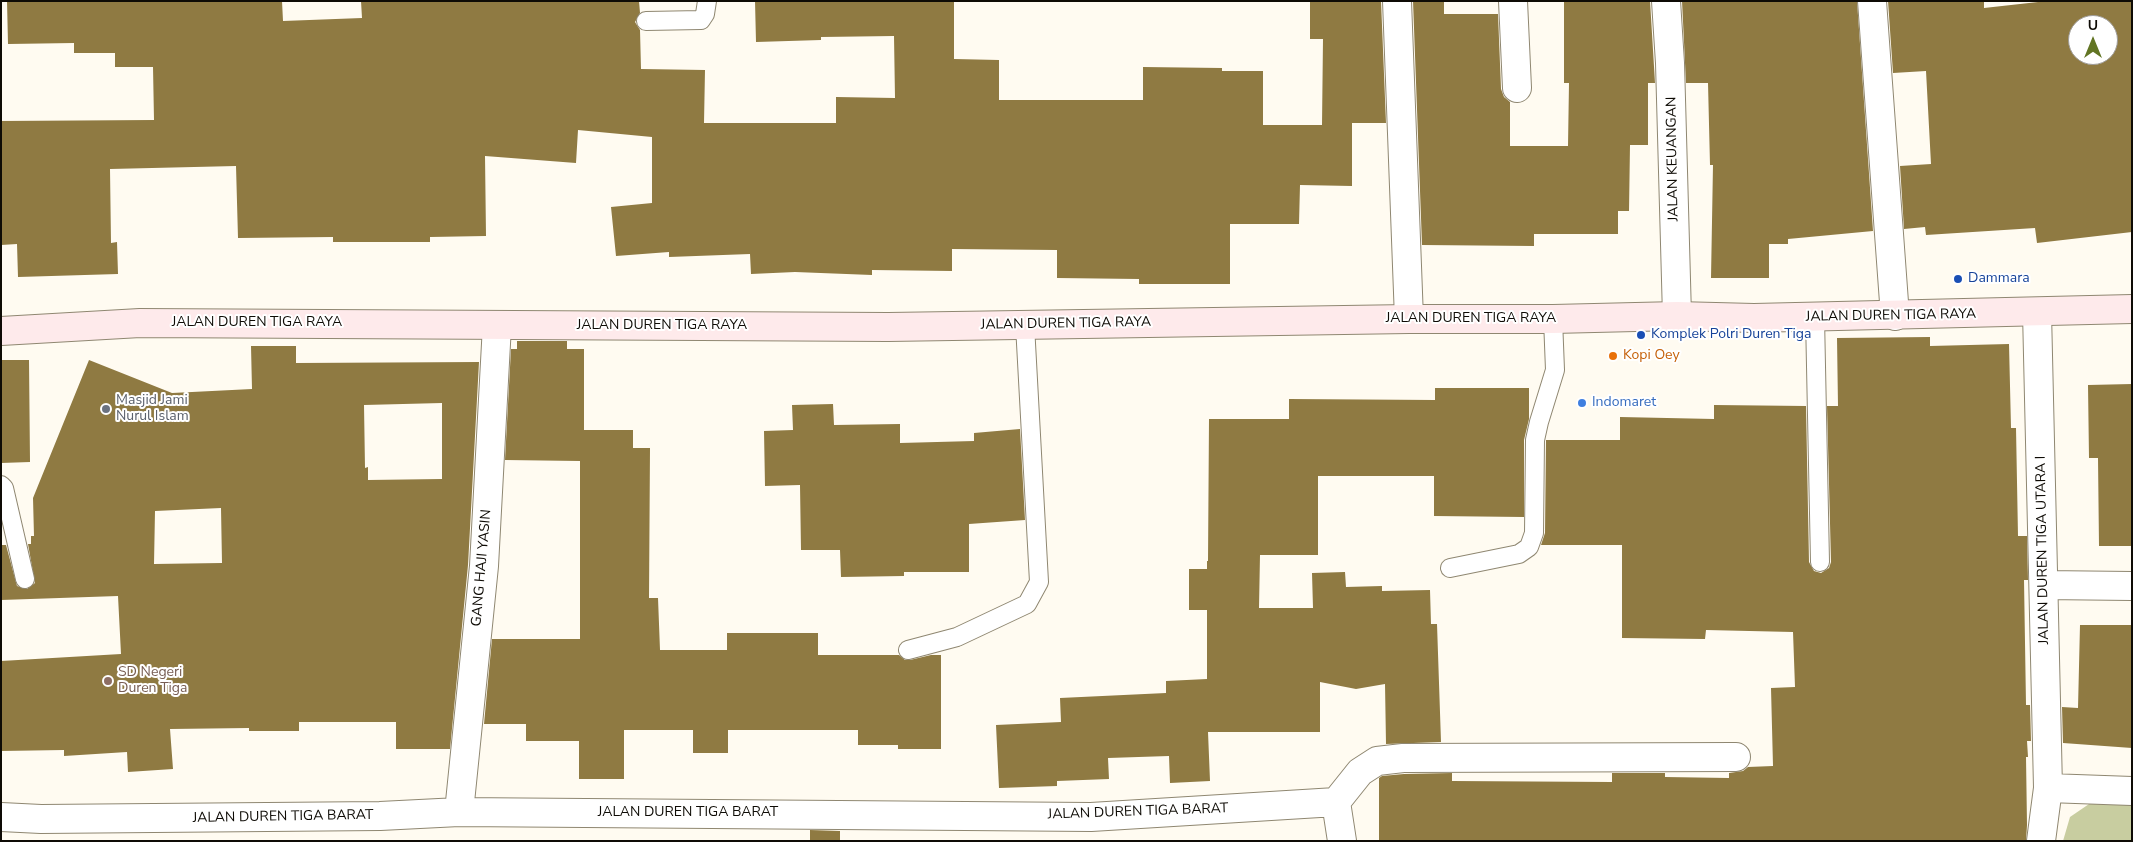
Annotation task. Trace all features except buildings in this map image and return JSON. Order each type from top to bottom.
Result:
[{"type":"main road","name":"JALAN DUREN TIGA RAYA","points":[[1,331],[140,323],[888,327],[1676,316],[1754,318],[1895,316],[2132,309]]},
{"type":"street","points":[[1397,1],[1408,319]]},
{"type":"street","points":[[1513,1],[1517,88]]},
{"type":"street","name":"JALAN KEUANGAN","points":[[1666,1],[1670,63],[1676,316]]},
{"type":"street","points":[[1872,1],[1895,316]]},
{"type":"street","name":"JALAN DUREN TIGA UTARA I","points":[[2037,312],[2048,788],[2041,841]]},
{"type":"street","name":"GANG HAJI YASIN","points":[[459,812],[484,566],[498,325]]},
{"type":"street","points":[[2044,586],[2132,586]]},
{"type":"street","points":[[1342,841],[1336,802],[1360,772],[1377,761],[1394,759],[1736,757]]},
{"type":"street","points":[[2048,788],[2132,791]]},
{"type":"street","name":"JALAN DUREN TIGA BARAT","points":[[1,817],[51,819],[380,816],[459,812],[1091,817],[1336,802]]},
{"type":"lane","points":[[646,21],[701,20],[705,14],[707,1]]},
{"type":"lane","points":[[1816,317],[1820,562]]},
{"type":"lane","points":[[1450,568],[1519,554],[1529,547],[1534,533],[1535,440],[1555,370],[1553,319]]},
{"type":"lane","points":[[908,650],[957,637],[1026,604],[1039,582],[1025,325]]},
{"type":"lane","points":[[1,485],[4,488],[24,578]]},
{"type":"green space","points":[[2092,802],[2132,802],[2132,841],[2063,841],[2070,817]]},
{"type":"place","name":"Dammara","points":[[1958,279]]},
{"type":"place","name":"Komplek Polri Duren Tiga","points":[[1641,335]]},
{"type":"place","name":"Kopi Oey","points":[[1613,356]]},
{"type":"place","name":"Indomaret","points":[[1582,403]]},
{"type":"place","name":"Masjid Jami Nurul Islam","points":[[106,409]]},
{"type":"place","name":"SD Negeri Duren Tiga","points":[[108,681]]}]
